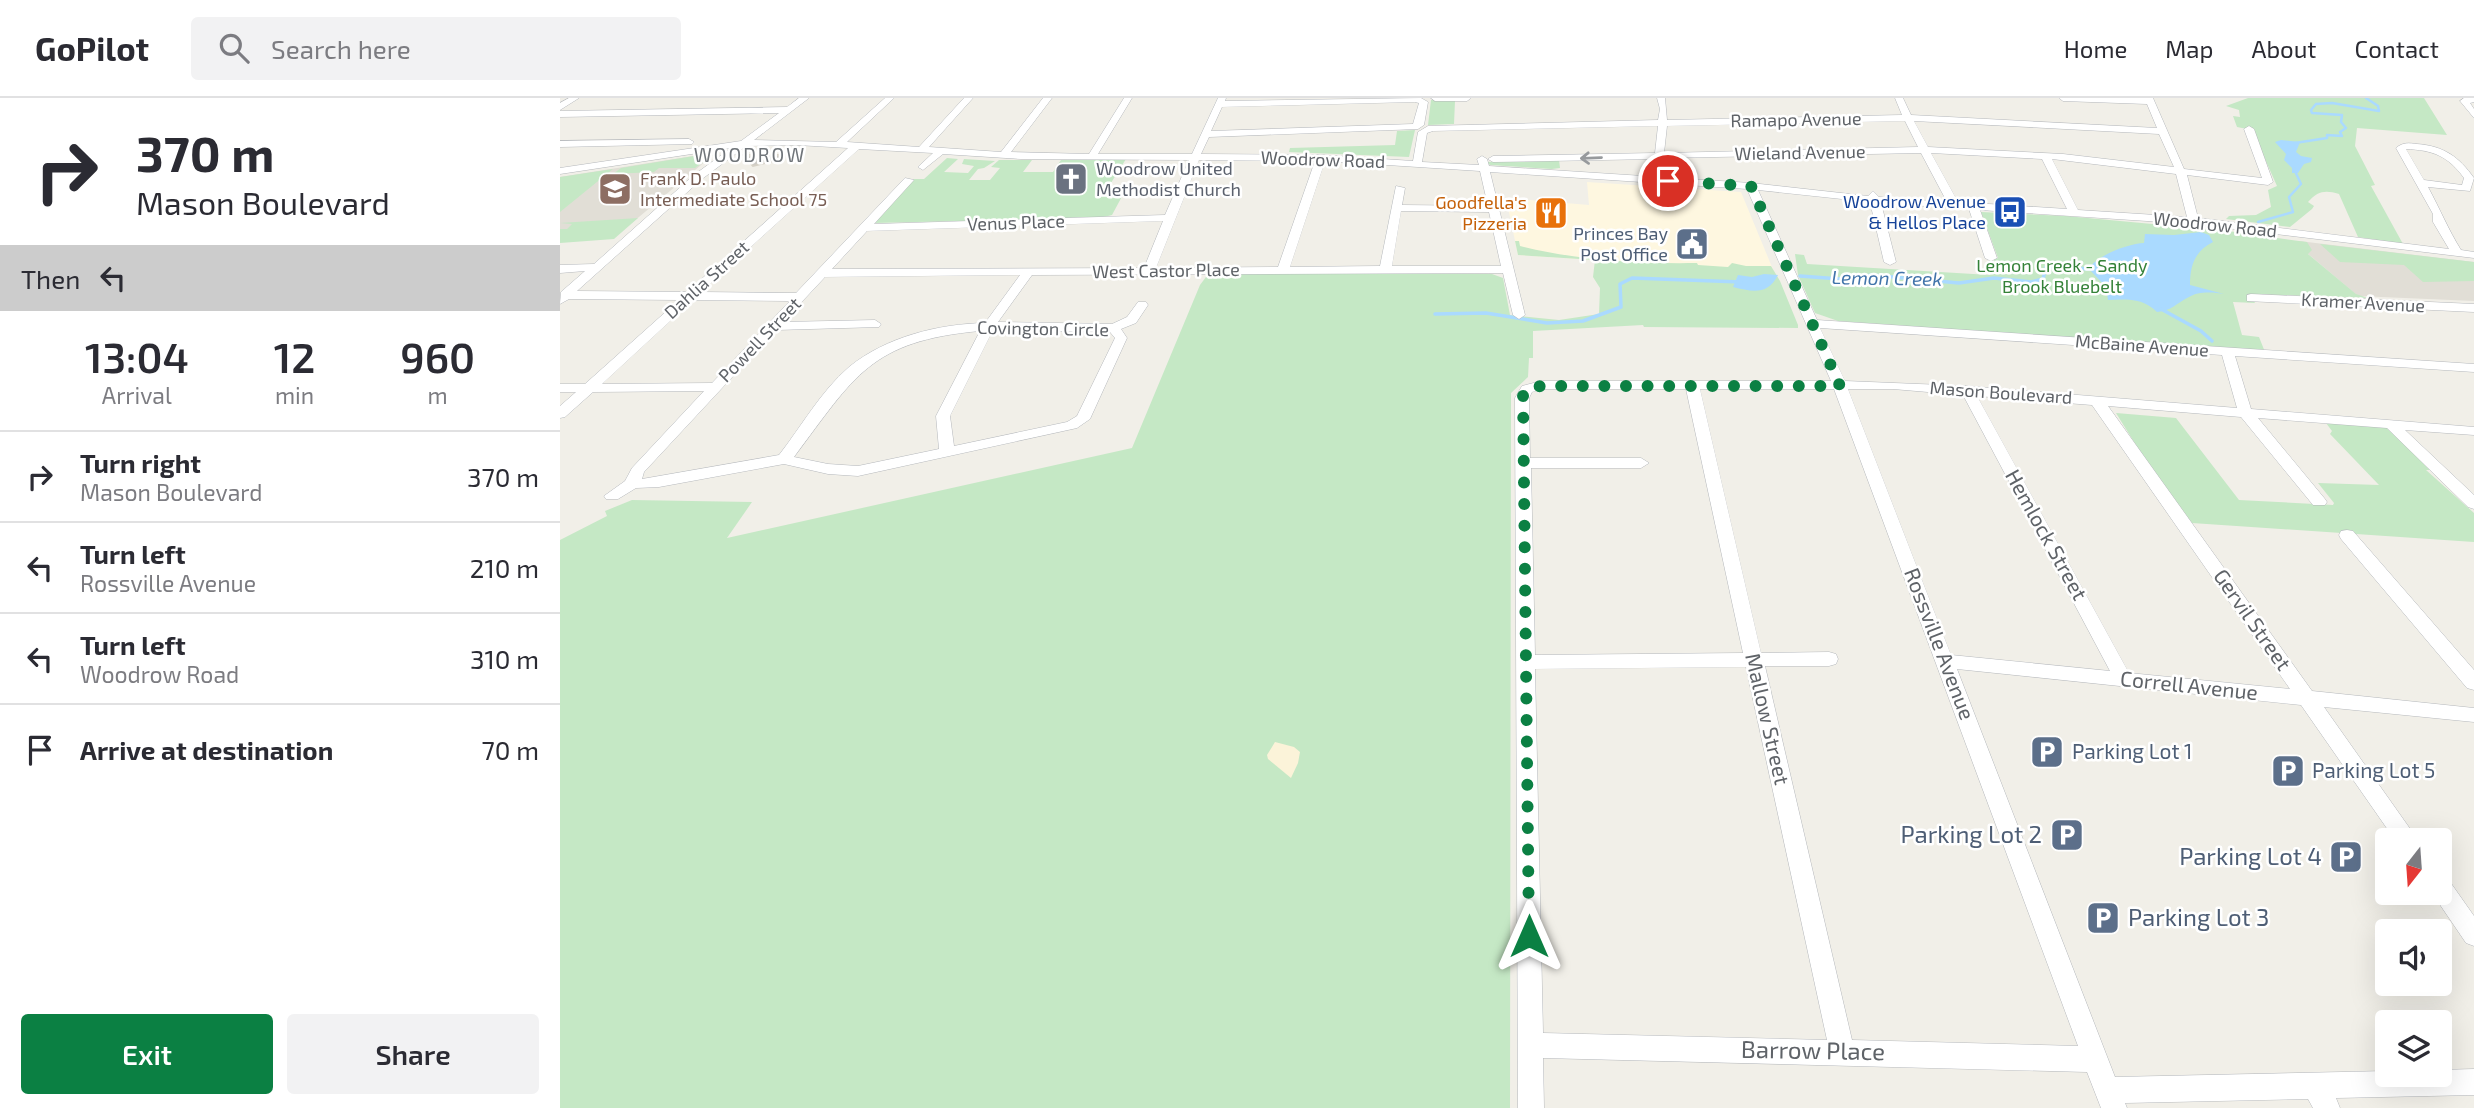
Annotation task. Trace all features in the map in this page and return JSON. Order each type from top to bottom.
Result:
[{"type":"street","points":[[560,107],[575,98]]},
{"type":"street","points":[[563,298],[698,177],[805,98]]},
{"type":"street","points":[[837,146],[890,98]]},
{"type":"street","points":[[920,151],[969,98]]},
{"type":"street","points":[[1004,155],[1048,98]]},
{"type":"street","points":[[1092,156],[1128,98]]},
{"type":"street","points":[[1435,98],[1467,98]]},
{"type":"street","points":[[1656,180],[1663,123],[1661,98]]},
{"type":"street","points":[[1899,98],[1954,204]]},
{"type":"street","points":[[2063,98],[2151,100],[2181,173],[2193,221]]},
{"type":"street","points":[[2474,99],[2464,101],[2474,115]]},
{"type":"street","points":[[1148,272],[1194,155],[1207,134],[1221,101],[1421,100],[1424,103],[1423,132],[1417,161]]},
{"type":"street","points":[[560,114],[789,110]]},
{"type":"street","name":"Ramapo Avenue","points":[[1207,134],[1908,118],[2165,131]]},
{"type":"street","name":"Wieland Avenue","points":[[1484,164],[1659,155],[1926,150],[2045,156],[2268,182],[2249,129]]},
{"type":"street","points":[[668,155],[684,147],[684,144],[677,142]]},
{"type":"street","points":[[560,144],[744,143]]},
{"type":"street","name":"Woodrow Road","points":[[560,171],[744,143],[1004,155],[1194,155],[1417,161],[1484,164],[1973,206],[2193,221],[2474,255]]},
{"type":"street","name":"Dahlia Street","points":[[560,414],[855,147]]},
{"type":"street","points":[[923,167],[940,152]]},
{"type":"street","points":[[2420,183],[2466,188],[2469,178],[2455,158],[2403,152],[2420,183],[2438,214],[2438,222],[2458,254]]},
{"type":"street","points":[[2045,156],[2074,213]]},
{"type":"street","points":[[1283,270],[1321,158]]},
{"type":"street","points":[[1484,164],[1519,314]]},
{"type":"street","name":"Powell Street","points":[[612,496],[635,477],[715,387],[909,180]]},
{"type":"street","name":"Rossville Avenue","points":[[1751,186],[1840,386],[2110,1099]]},
{"type":"street","points":[[1385,270],[1400,188]]},
{"type":"street","points":[[1874,197],[1890,262]]},
{"type":"street","points":[[1973,206],[1991,258]]},
{"type":"street","points":[[1395,208],[1494,209]]},
{"type":"street","name":"Venus Place","points":[[864,229],[1169,218]]},
{"type":"street","points":[[560,269],[599,267]]},
{"type":"street","name":"West Castor Place","points":[[824,273],[1507,269]]},
{"type":"street","points":[[947,453],[943,416],[988,327],[1028,273]]},
{"type":"street","points":[[563,298],[801,297]]},
{"type":"street","name":"Kramer Avenue","points":[[2251,298],[2474,308]]},
{"type":"street","points":[[1114,328],[1132,320],[1142,305]]},
{"type":"street","name":"McBaine Avenue","points":[[1810,323],[2474,368]]},
{"type":"street","points":[[774,326],[875,324]]},
{"type":"street","name":"Covington Circle","points":[[635,477],[659,482],[701,472],[784,459],[828,469],[858,471],[1079,422],[1121,338],[1114,328],[988,327],[946,329],[928,333],[888,348],[852,373],[784,459]]},
{"type":"street","points":[[2227,351],[2245,412],[2319,502]]},
{"type":"street","name":"Mallow Street","points":[[1692,385],[1842,1052]]},
{"type":"street","name":"Mason Boulevard","points":[[1523,463],[1522,398],[1527,389],[1541,386],[1893,385],[2474,431]]},
{"type":"street","points":[[560,388],[715,387]]},
{"type":"street","name":"Hemlock Street","points":[[1967,390],[2124,680]]},
{"type":"street","name":"Gervil Street","points":[[2096,400],[2399,828]]},
{"type":"street","points":[[2391,424],[2474,504]]},
{"type":"street","points":[[1531,1108],[1523,463],[1641,463]]},
{"type":"street","points":[[2347,535],[2474,682]]},
{"type":"street","points":[[1526,662],[1829,659]]},
{"type":"street","name":"Correll Avenue","points":[[1945,661],[2474,715]]},
{"type":"street","points":[[2452,903],[2474,934]]},
{"type":"street","name":"Barrow Place","points":[[1530,1045],[2095,1059]]},
{"type":"street","points":[[2110,1099],[2322,1097],[2474,1082]]},
{"type":"shaded area","name":"Frank D. Paulo Intermediate School 75","points":[[713,155],[633,222],[560,230],[560,177]]},
{"type":"shaded area","points":[[1587,182],[1741,192],[1774,272],[1518,255],[1506,198],[1589,205]]},
{"type":"shaded area","points":[[2294,242],[2474,262],[2474,301],[2358,296]]},
{"type":"green space","points":[[2248,98],[2424,98],[2447,135],[2357,128],[2355,146],[2375,185],[2371,186],[2403,244],[2358,237],[2339,194],[2330,192],[2322,192],[2312,198],[2308,202],[2314,206],[2312,209],[2290,227],[2226,219],[2229,216],[2256,215],[2271,207],[2268,190],[2277,186],[2252,130],[2237,127],[2233,116],[2240,117],[2239,110],[2226,106]]},
{"type":"green space","points":[[1431,100],[1455,101],[1454,124],[1428,125]]},
{"type":"green space","points":[[1415,130],[1409,157],[1289,152],[1290,148],[1395,145],[1397,131]]},
{"type":"green space","points":[[713,155],[695,168],[659,168],[654,172],[613,174],[621,168]]},
{"type":"green space","points":[[947,158],[958,159],[944,172],[968,173],[974,166],[962,164],[964,159],[995,161],[978,169],[969,180],[990,180],[1000,168],[991,167],[999,160],[1032,160],[1023,172],[1053,172],[1061,160],[1126,159],[1104,194],[1113,197],[1126,189],[1112,215],[1100,218],[873,223],[914,179],[924,179]]},
{"type":"green space","points":[[1559,160],[1560,168],[1552,169],[1490,165],[1486,162]]},
{"type":"green space","points":[[613,169],[560,212],[560,177]]},
{"type":"green space","name":"Lemon Creek - Sandy Brook Bluebelt","points":[[1981,212],[2066,216],[2228,231],[2307,242],[2312,250],[2308,254],[2356,294],[2368,298],[2250,294],[2255,303],[2233,302],[2242,335],[2259,337],[2265,352],[1838,321],[1815,313],[1798,275],[1795,254],[1804,255],[1807,264],[1990,275],[1995,267],[1994,259],[1998,258]]},
{"type":"green space","points":[[638,218],[614,239],[560,243],[560,229],[567,229],[572,224],[560,223]]},
{"type":"green space","points":[[1515,241],[1519,241],[1520,246],[1541,251],[1607,260],[1697,263],[1728,267],[1732,263],[1771,266],[1780,281],[1798,328],[1643,325],[1533,331],[1533,358],[1529,358],[1528,377],[1511,393],[1510,1108],[560,1108],[560,540],[607,516],[605,511],[632,500],[752,502],[727,538],[1132,448],[1200,285],[1206,277],[1221,272],[1492,274],[1503,278],[1510,315],[1559,320],[1599,314],[1600,288],[1593,277],[1595,260],[1518,255]]},
{"type":"green space","points":[[2320,244],[2474,262],[2474,281],[2423,282],[2404,265],[2340,262]]},
{"type":"green space","points":[[2116,413],[2176,418],[2239,500],[2333,505],[2318,483],[2379,485],[2330,434],[2332,431],[2326,423],[2386,427],[2432,470],[2426,470],[2474,513],[2474,542],[2192,523],[2144,458]]},
{"type":"sand","points":[[1275,742],[1294,747],[1300,752],[1291,778],[1268,759],[1267,755]]},
{"type":"water","points":[[2275,142],[2300,142],[2296,152],[2312,158],[2311,162],[2304,164],[2298,173],[2292,173],[2292,168],[2284,160],[2286,154]]},
{"type":"water","points":[[2201,232],[2209,235],[2213,242],[2195,259],[2190,285],[2224,294],[2211,292],[2193,295],[2157,312],[2140,302],[2108,300],[2106,287],[2089,269],[2098,259],[2114,251],[2144,243],[2145,234]]},
{"type":"water","points":[[1738,275],[1752,277],[1778,275],[1765,289],[1747,290],[1733,287]]},
{"type":"building","points":[[743,155],[782,155],[782,159],[753,166]]},
{"type":"waterway","name":"Lemon Creek","points":[[2295,143],[2327,138],[2327,135],[2342,136],[2340,132],[2346,128],[2341,122],[2342,115],[2312,113],[2311,110],[2316,104],[2332,103],[2379,111],[2378,106],[2366,98]]},
{"type":"waterway","name":"Lemon Creek","points":[[2258,222],[2293,212],[2289,197],[2301,184],[2294,169]]},
{"type":"waterway","name":"Lemon Creek","points":[[1800,276],[1854,280],[1871,275],[1959,283],[1994,278],[2031,282],[2043,279],[2046,267],[2092,269]]},
{"type":"waterway","name":"Lemon Creek","points":[[1435,314],[1486,313],[1547,323],[1583,321],[1621,307],[1620,284],[1632,278],[1741,282]]},
{"type":"waterway","points":[[2161,309],[2201,331],[2212,341]]},
{"type":"place","name":"Woodrow United Methodist Church","points":[[1071,179]]},
{"type":"place","name":"Frank D. Paulo Intermediate School 75","points":[[615,189]]},
{"type":"place","name":"Woodrow Avenue & Hellos Place","points":[[2010,212]]},
{"type":"place","name":"Goodfella's Pizzeria","points":[[1551,213]]},
{"type":"place","name":"Princes Bay Post Office","points":[[1692,244]]},
{"type":"place","name":"Parking Lot 1","points":[[2047,752]]},
{"type":"place","name":"Parking Lot 5","points":[[2288,771]]},
{"type":"place","name":"Parking Lot 2","points":[[2067,835]]},
{"type":"place","name":"Parking Lot 4","points":[[2346,857]]},
{"type":"place","name":"Parking Lot 3","points":[[2103,918]]},
{"type":"district","name":"WOODROW","points":[[750,155]]},
{"type":"route","points":[[1529,936],[1523,393],[1533,386],[1840,386],[1751,186],[1668,181]]}]
